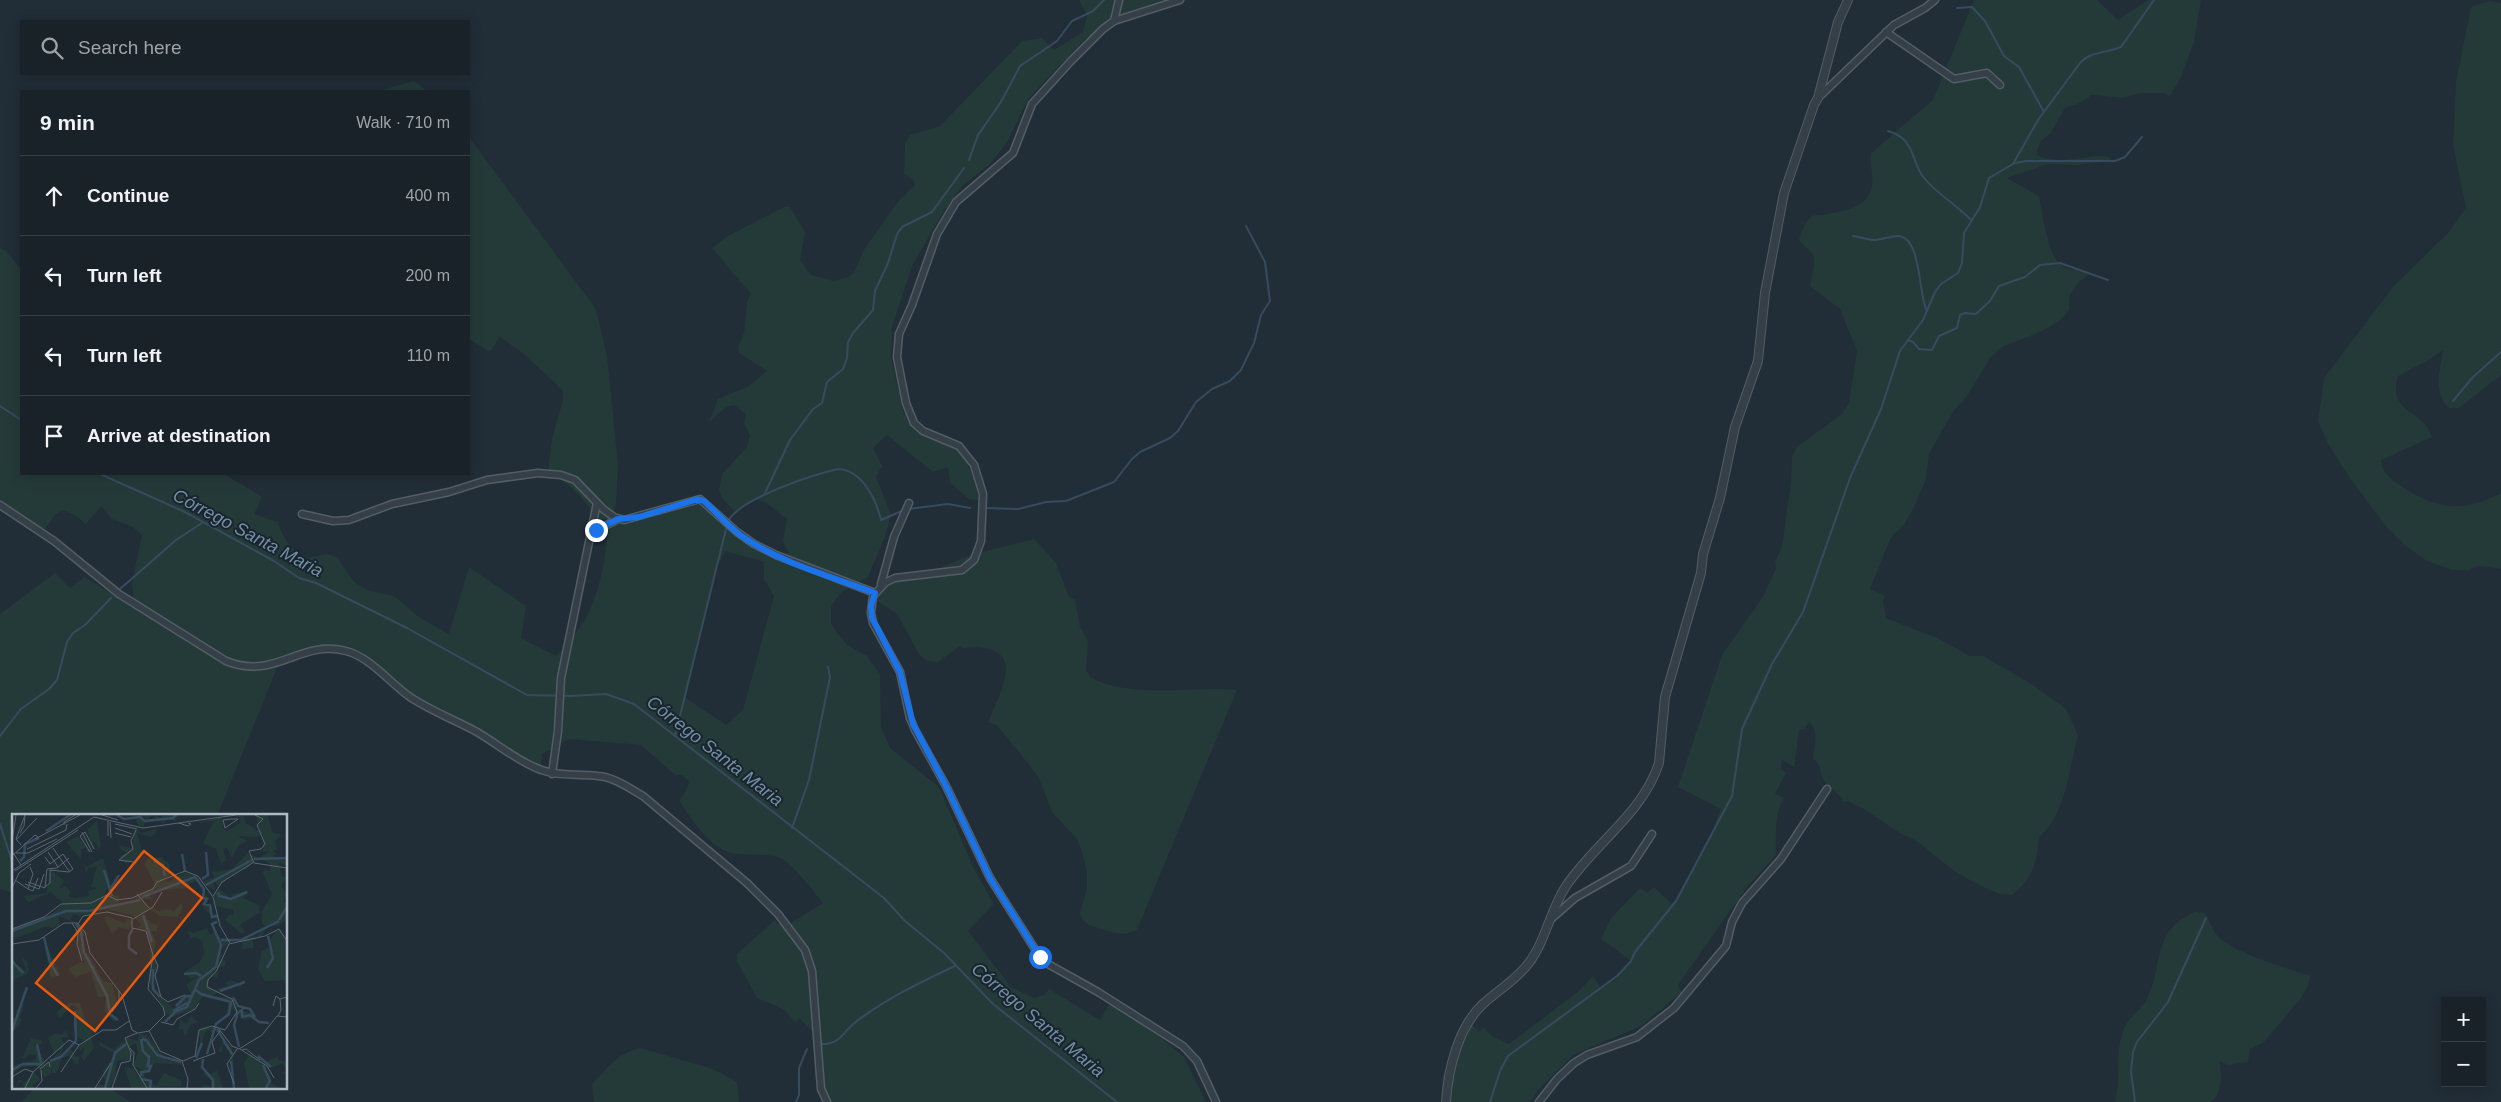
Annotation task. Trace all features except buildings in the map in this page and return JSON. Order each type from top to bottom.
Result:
[{"type":"street","points":[[1114,21],[1119,0]]},
{"type":"street","points":[[876,592],[886,582],[895,578],[962,570],[974,560],[981,541],[983,494],[974,464],[959,446],[923,431],[914,423],[906,403],[897,357],[899,334],[912,305],[937,234],[956,202],[1013,153],[1032,104],[1071,60],[1114,21],[1180,0]]},
{"type":"street","points":[[1446,1102],[1448,1081],[1459,1046],[1469,1023],[1480,1006],[1527,966],[1539,947],[1549,921],[1566,887],[1585,861],[1646,794],[1655,773],[1660,754],[1666,697],[1701,573],[1703,554],[1720,498],[1735,427],[1758,361],[1765,293],[1784,193],[1818,98],[1838,22],[1848,0]]},
{"type":"street","points":[[1818,98],[1886,32],[1903,19],[1925,8],[1935,0]]},
{"type":"street","points":[[1886,32],[1954,79],[1987,74],[2000,85]]},
{"type":"street","points":[[302,514],[333,521],[350,520],[392,504],[450,492],[487,480],[538,473],[561,475],[575,480],[609,514],[618,519]]},
{"type":"street","points":[[590,534],[618,519],[639,517],[700,499],[737,532],[754,544],[776,555],[876,592]]},
{"type":"street","points":[[552,774],[558,731],[559,690],[597,503]]},
{"type":"street","points":[[909,503],[894,537],[883,579],[871,606],[872,618],[900,672],[913,724],[946,786],[990,878],[1038,954],[1048,964],[1182,1046],[1197,1061],[1216,1102]]},
{"type":"street","points":[[0,505],[35,528],[127,600],[226,661],[240,667],[260,668],[322,649],[335,648],[349,651],[365,661],[411,698],[478,733],[528,764],[552,774],[599,776],[626,785],[642,796],[717,856],[778,914],[797,938],[810,961],[821,1089],[827,1102]]},
{"type":"street","points":[[1539,1102],[1557,1079],[1574,1063],[1587,1055],[1638,1037],[1674,1008],[1726,946],[1732,922],[1742,903],[1781,859],[1827,789]]},
{"type":"street","points":[[1549,921],[1575,898],[1631,866],[1652,834]]},
{"type":"green space","points":[[1079,0],[1172,0],[1086,38],[1028,99],[1008,141],[990,164],[962,186],[942,214],[912,266],[892,327],[891,357],[903,411],[913,425],[953,445],[963,455],[976,483],[979,500],[969,499],[950,483],[948,467],[933,472],[887,435],[873,448],[882,466],[876,477],[891,515],[885,537],[868,577],[843,591],[835,600],[831,607],[831,624],[847,645],[867,656],[880,674],[881,727],[890,748],[939,787],[974,869],[994,904],[968,931],[1011,987],[1034,998],[1044,995],[1049,989],[1100,1020],[1109,1004],[1160,1037],[1184,1057],[1206,1102],[830,1102],[825,1094],[819,1038],[799,1018],[796,1023],[783,1009],[757,998],[737,961],[737,954],[775,920],[778,924],[781,922],[785,927],[823,903],[791,866],[775,856],[742,855],[728,852],[711,841],[697,826],[679,801],[686,791],[689,781],[682,775],[675,775],[641,745],[569,739],[542,754],[540,776],[521,765],[487,739],[460,723],[413,703],[353,655],[324,650],[277,668],[218,814],[12,814],[12,892],[0,889],[0,614],[55,573],[70,588],[85,577],[132,607],[134,604],[132,582],[142,535],[131,526],[112,519],[101,506],[86,524],[73,514],[62,510],[54,516],[41,535],[0,508],[0,248],[6,251],[20,269],[20,475],[226,475],[262,497],[254,514],[278,522],[288,543],[300,555],[305,558],[326,554],[337,557],[354,582],[369,591],[394,596],[419,617],[449,634],[469,567],[526,606],[521,638],[556,656],[573,637],[587,616],[596,593],[605,557],[608,520],[625,519],[701,501],[709,512],[740,538],[788,563],[790,556],[783,541],[787,519],[766,503],[756,499],[734,511],[722,498],[719,490],[722,474],[747,447],[750,435],[744,424],[746,414],[734,405],[726,407],[709,422],[718,399],[749,386],[767,371],[739,353],[738,347],[744,333],[747,302],[751,294],[712,248],[728,236],[784,207],[790,207],[805,232],[800,260],[811,275],[833,281],[849,277],[854,272],[865,248],[884,221],[898,202],[915,185],[912,179],[904,174],[905,144],[910,135],[940,126],[1022,41],[1042,38],[1054,50],[1083,32],[1087,15]],"holes":[[[726,551],[764,562],[764,579],[774,596],[743,710],[726,725],[686,698],[716,568]]]},
{"type":"green space","points":[[1974,0],[2097,0],[2118,20],[2148,0],[2201,0],[2194,42],[2181,77],[2170,96],[2164,93],[2140,93],[2123,98],[2092,95],[2080,103],[2065,108],[2051,133],[2041,141],[2036,154],[2043,158],[2060,160],[2104,156],[2110,158],[2111,161],[2075,165],[2048,164],[2007,178],[2039,196],[2046,234],[2053,255],[2058,262],[2063,267],[2090,273],[2078,283],[2070,295],[2069,309],[2062,319],[2042,331],[2002,347],[1990,358],[1967,396],[1953,412],[1929,454],[1926,479],[1903,526],[1891,537],[1870,589],[1885,596],[1883,602],[1886,618],[1937,638],[1970,656],[1983,656],[2030,683],[2066,709],[2078,735],[2061,804],[2048,828],[2039,837],[2037,855],[2032,870],[2024,883],[2012,895],[1999,894],[1954,871],[1917,841],[1901,834],[1864,809],[1848,801],[1844,802],[1824,781],[1819,766],[1813,759],[1815,735],[1809,722],[1805,729],[1799,730],[1794,767],[1782,760],[1781,768],[1786,773],[1775,794],[1784,798],[1777,818],[1776,855],[1747,887],[1678,985],[1682,992],[1641,1026],[1573,1055],[1538,1090],[1530,1102],[1441,1102],[1443,1075],[1462,1024],[1466,1020],[1479,1031],[1484,1028],[1493,1037],[1509,1044],[1579,991],[1593,976],[1601,988],[1616,978],[1630,960],[1601,939],[1611,918],[1640,888],[1647,893],[1654,887],[1673,905],[1708,841],[1721,809],[1678,787],[1722,655],[1764,595],[1776,568],[1775,562],[1782,546],[1791,483],[1792,457],[1797,447],[1842,414],[1849,403],[1857,351],[1840,309],[1810,286],[1814,266],[1813,254],[1799,240],[1802,230],[1812,216],[1857,206],[1868,197],[1872,185],[1871,153],[1933,100]]},
{"type":"green space","points":[[2489,1],[2501,3],[2501,375],[2459,408],[2449,408],[2440,395],[2438,381],[2443,350],[2429,360],[2398,376],[2396,393],[2398,400],[2424,423],[2432,437],[2381,460],[2385,472],[2395,482],[2415,495],[2439,504],[2462,506],[2474,504],[2501,493],[2501,569],[2478,566],[2469,570],[2452,570],[2427,561],[2407,547],[2385,525],[2352,481],[2328,444],[2318,421],[2324,378],[2393,287],[2448,233],[2466,208],[2453,145],[2456,82],[2471,7]]},
{"type":"green space","points":[[414,81],[426,90],[382,90]]},
{"type":"green space","points":[[470,138],[596,309],[607,356],[618,465],[616,503],[613,515],[608,520],[600,519],[571,487],[548,472],[552,439],[563,400],[563,391],[524,354],[500,337],[490,352],[470,340]]},
{"type":"green space","points":[[1034,539],[1056,563],[1069,597],[1075,600],[1080,627],[1088,641],[1086,670],[1090,677],[1107,684],[1143,690],[1237,690],[1137,930],[1126,934],[1114,933],[1089,925],[1082,919],[1080,913],[1087,888],[1087,873],[1077,839],[1052,812],[1038,776],[998,726],[988,722],[1004,681],[1006,669],[1003,659],[996,652],[983,648],[962,648],[960,646],[938,662],[927,661],[919,654],[897,614],[879,602],[866,601],[888,581],[927,573],[973,554]]},
{"type":"green space","points":[[2195,912],[2205,913],[2216,934],[2223,941],[2246,954],[2310,976],[2308,986],[2301,998],[2264,1042],[2250,1049],[2248,1062],[2228,1065],[2220,1061],[2221,1078],[2219,1089],[2211,1102],[2115,1102],[2118,1085],[2119,1051],[2124,1028],[2146,1001],[2152,987],[2161,950],[2171,929],[2181,920]]},
{"type":"green space","points":[[641,1048],[713,1069],[737,1082],[739,1102],[594,1102],[592,1084],[620,1057]]},
{"type":"green space","points":[[33,1090],[112,1090],[131,1102],[21,1102]]},
{"type":"waterway","points":[[969,160],[978,135],[1001,102],[1020,66],[1057,41],[1072,21],[1093,11],[1104,0]]},
{"type":"waterway","points":[[1490,1102],[1500,1071],[1508,1056],[1617,976],[1631,961],[1635,952],[1676,901],[1732,796],[1742,729],[1772,664],[1803,612],[1850,478],[1881,409],[1900,351],[1923,320],[1935,292],[1941,284],[1958,273],[1962,263],[1964,233],[1980,207],[1989,178],[2013,164],[2038,120],[2080,63],[2094,54],[2121,47],[2154,0]]},
{"type":"waterway","points":[[1957,8],[1972,7],[1985,21],[2004,56],[2019,67],[2044,112]]},
{"type":"waterway","points":[[1888,131],[1903,139],[1908,145],[1920,171],[1929,184],[1971,220]]},
{"type":"waterway","points":[[2015,163],[2026,161],[2115,161],[2125,157],[2142,137]]},
{"type":"waterway","points":[[765,493],[790,440],[813,409],[822,403],[827,382],[843,369],[847,358],[848,342],[853,333],[873,310],[875,291],[888,263],[897,234],[902,227],[932,212],[964,168]]},
{"type":"waterway","points":[[984,508],[1018,509],[1046,502],[1066,501],[1114,482],[1140,452],[1170,438],[1178,431],[1196,402],[1212,389],[1230,381],[1241,370],[1254,343],[1261,315],[1270,301],[1265,262],[1246,226]]},
{"type":"waterway","points":[[1853,236],[1873,240],[1900,236],[1907,240],[1916,258],[1927,311]]},
{"type":"waterway","points":[[1908,340],[1913,342],[1919,349],[1932,350],[1939,336],[1957,328],[1960,315],[1965,313],[1976,314],[1990,301],[1999,286],[2025,277],[2040,265],[2060,263],[2108,280]]},
{"type":"waterway","points":[[2453,401],[2473,377],[2501,352]]},
{"type":"waterway","name":"Córrego Santa Maria","points":[[0,406],[20,419]]},
{"type":"waterway","points":[[728,521],[735,512],[762,496],[795,482],[838,469],[854,474],[867,487],[876,503],[881,520],[904,510]]},
{"type":"waterway","name":"Córrego Santa Maria","points":[[102,475],[185,512],[274,561],[299,578],[316,583],[407,628],[527,695],[571,696],[606,694],[634,704],[884,898],[905,921],[944,953],[993,1004],[1117,1102]]},
{"type":"waterway","points":[[908,509],[948,504],[970,508]]},
{"type":"waterway","points":[[120,589],[176,540],[202,523]]},
{"type":"waterway","points":[[675,736],[726,529]]},
{"type":"waterway","points":[[0,736],[21,709],[49,689],[57,680],[67,642],[73,633],[85,625],[111,598]]},
{"type":"waterway","points":[[792,828],[809,780],[830,677],[828,667]]},
{"type":"waterway","points":[[0,824],[12,862]]},
{"type":"waterway","points":[[2135,1102],[2131,1072],[2133,1052],[2137,1042],[2168,1002],[2206,918]]},
{"type":"waterway","points":[[820,1044],[832,1043],[857,1021],[880,1005],[917,984],[955,966]]},
{"type":"waterway","points":[[796,1102],[799,1095],[799,1068],[807,1049]]},
{"type":"route","points":[[596,530],[618,519],[624,520],[639,517],[698,499],[704,501],[741,536],[754,544],[776,555],[875,593],[871,606],[873,623],[900,672],[910,718],[946,786],[990,878],[1040,957]]}]
